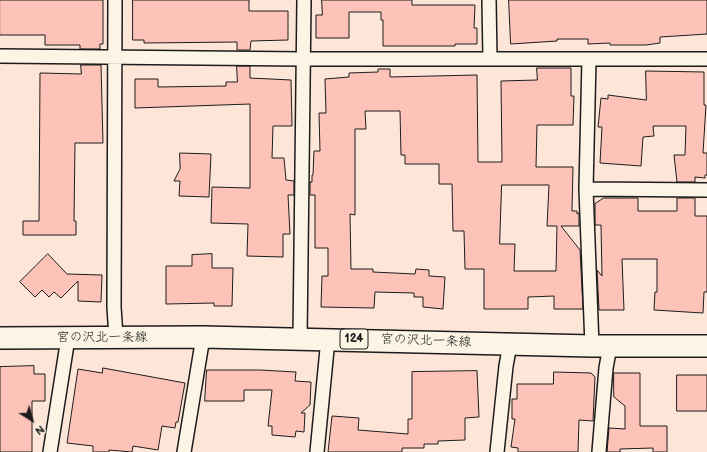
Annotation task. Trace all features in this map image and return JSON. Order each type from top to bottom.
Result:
[{"type":"main road","name":"宮の沢北一条線","points":[[0,338],[300,338],[601,346],[707,346]]},
{"type":"street","points":[[115,0],[114,307],[116,338]]},
{"type":"street","points":[[300,338],[304,0]]},
{"type":"street","points":[[489,0],[490,59]]},
{"type":"street","points":[[0,56],[303,59],[707,59]]},
{"type":"street","points":[[588,59],[586,190],[601,346],[606,368],[599,452]]},
{"type":"street","points":[[586,190],[707,190]]},
{"type":"street","points":[[184,452],[202,337]]},
{"type":"street","points":[[50,452],[68,338]]},
{"type":"street","points":[[316,452],[328,339]]},
{"type":"street","points":[[497,452],[506,366],[510,344]]},
{"type":"building","points":[[0,0],[103,0],[103,44],[100,44],[100,49],[80,49],[80,45],[45,45],[45,35],[0,35]]},
{"type":"building","points":[[133,0],[249,0],[249,11],[288,11],[288,40],[251,41],[250,50],[237,50],[237,42],[144,43],[144,40],[133,40]]},
{"type":"building","points":[[322,0],[412,0],[412,5],[475,5],[474,28],[477,28],[477,44],[455,44],[455,46],[383,46],[383,20],[381,20],[381,12],[349,12],[349,38],[316,38],[316,15],[322,15]]},
{"type":"building","points":[[509,0],[707,0],[707,34],[660,37],[660,43],[646,45],[610,45],[610,43],[588,44],[588,39],[557,39],[557,41],[511,44]]},
{"type":"building","points":[[81,65],[101,65],[103,143],[75,143],[74,221],[76,221],[76,235],[23,235],[23,221],[39,221],[40,73],[81,74]]},
{"type":"building","points":[[237,66],[250,66],[250,78],[291,80],[292,126],[273,126],[272,158],[284,158],[286,180],[294,181],[294,195],[288,195],[290,234],[283,234],[283,257],[247,256],[248,224],[211,223],[212,187],[250,188],[250,104],[135,108],[135,79],[158,79],[158,87],[226,86],[226,82],[237,82]]},
{"type":"building","points":[[537,68],[571,68],[571,96],[574,96],[573,125],[537,125],[536,167],[573,167],[572,211],[577,211],[577,214],[579,213],[579,226],[561,226],[580,250],[583,309],[554,309],[554,296],[528,297],[528,309],[484,309],[484,269],[465,269],[464,231],[453,231],[452,184],[439,184],[439,164],[405,164],[405,155],[401,155],[400,111],[365,111],[366,129],[355,129],[355,215],[350,214],[351,269],[373,269],[373,272],[415,274],[416,269],[429,270],[429,276],[445,277],[443,309],[423,307],[423,297],[414,297],[414,293],[375,292],[374,308],[321,307],[322,276],[328,276],[328,248],[315,248],[315,195],[310,195],[310,182],[312,182],[313,175],[314,151],[320,151],[319,113],[326,113],[325,79],[349,77],[349,73],[378,72],[378,69],[390,69],[390,77],[477,75],[478,162],[502,162],[501,81],[537,80]],"holes":[[[502,185],[549,185],[547,226],[557,226],[556,271],[514,271],[515,244],[500,244]]]},
{"type":"building","points":[[646,71],[704,72],[704,105],[706,105],[703,153],[707,153],[707,175],[705,175],[705,178],[695,177],[695,182],[677,182],[674,155],[685,155],[686,126],[653,126],[654,136],[643,137],[641,166],[600,163],[602,127],[598,127],[601,98],[608,99],[608,95],[646,100]]},
{"type":"building","points":[[180,153],[211,154],[209,197],[179,196],[180,181],[174,181],[180,169]]},
{"type":"building","points":[[604,198],[638,198],[638,211],[677,211],[677,198],[695,198],[695,216],[707,216],[707,292],[704,292],[703,313],[654,310],[655,292],[657,292],[657,259],[622,259],[624,310],[599,310],[597,270],[602,276],[601,225],[595,225],[595,204]]},
{"type":"building","points":[[48,254],[67,274],[102,275],[101,302],[78,301],[78,281],[61,298],[54,292],[49,297],[42,290],[35,297],[20,282]]},
{"type":"building","points":[[212,254],[212,268],[233,268],[232,306],[214,306],[214,303],[166,304],[166,266],[192,266],[192,255]]},
{"type":"building","points":[[34,366],[34,374],[45,374],[45,401],[32,401],[32,452],[0,452],[0,367]]},
{"type":"building","points":[[103,368],[185,383],[178,422],[176,422],[175,428],[162,426],[158,450],[133,446],[132,452],[109,450],[109,452],[93,452],[93,446],[67,443],[78,369],[102,373]]},
{"type":"building","points":[[207,370],[296,372],[295,381],[311,382],[310,405],[301,413],[305,413],[304,432],[296,431],[295,437],[272,435],[272,426],[268,426],[272,390],[244,390],[244,401],[205,401]]},
{"type":"building","points":[[477,371],[479,417],[465,418],[465,440],[438,441],[438,444],[424,444],[424,448],[402,448],[402,452],[328,452],[332,416],[359,418],[358,430],[408,434],[408,419],[412,419],[412,372]]},
{"type":"building","points":[[554,372],[591,373],[595,377],[593,421],[579,420],[578,452],[518,452],[518,448],[511,447],[515,419],[512,419],[512,399],[517,399],[517,384],[553,384]]},
{"type":"building","points":[[614,373],[640,373],[640,426],[667,426],[667,452],[653,452],[653,448],[620,449],[620,452],[607,452],[609,428],[625,429],[625,406],[614,397]]},
{"type":"building","points":[[677,375],[707,375],[707,411],[677,411]]}]
